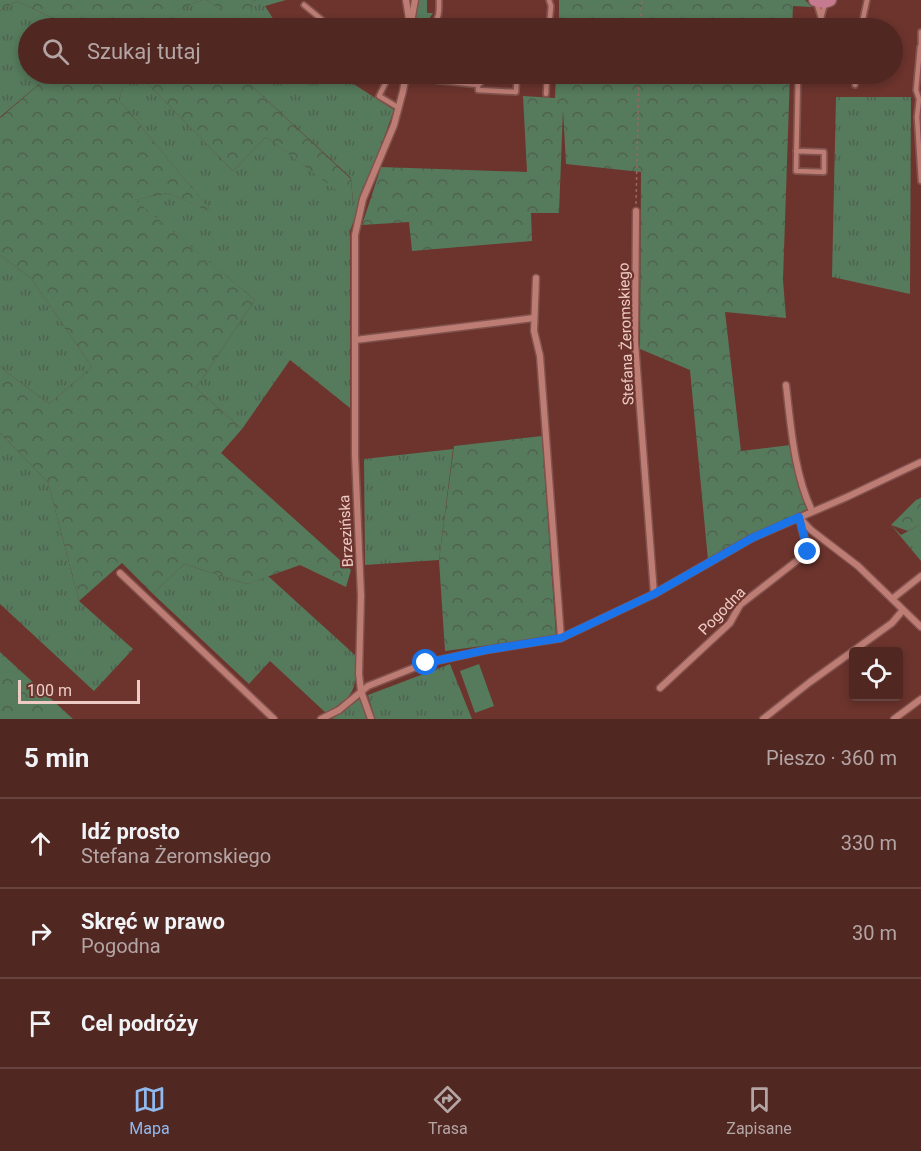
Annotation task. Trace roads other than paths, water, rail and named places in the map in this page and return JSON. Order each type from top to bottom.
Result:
[{"type":"street","points":[[406,0],[409,18]]},
{"type":"street","points":[[411,18],[415,0]]},
{"type":"street","name":"Brzezińska","points":[[371,719],[361,691],[359,674],[361,596],[356,519],[356,226],[363,199],[394,125],[404,84]]},
{"type":"street","name":"Stefana Żeromskiego","points":[[636,211],[635,342],[654,594]]},
{"type":"street","points":[[536,278],[534,331],[540,356],[561,638]]},
{"type":"street","points":[[355,340],[534,318]]},
{"type":"street","points":[[786,385],[796,457],[805,497],[812,511]]},
{"type":"street","points":[[321,719],[339,710],[361,691],[426,663],[486,650],[561,638],[654,594],[752,538],[921,462]]},
{"type":"street","points":[[799,517],[811,530],[858,566],[921,627]]},
{"type":"street","name":"Pogodna","points":[[660,688],[730,623],[740,605],[808,552],[799,517]]},
{"type":"street","points":[[120,573],[274,719]]},
{"type":"street","points":[[892,598],[921,576]]},
{"type":"street","points":[[763,719],[892,623],[903,610]]},
{"type":"street","points":[[894,719],[921,699]]},
{"type":"lane","points":[[437,18],[439,0]]},
{"type":"lane","points":[[549,0],[549,18]]},
{"type":"lane","points":[[863,18],[867,0]]},
{"type":"lane","points":[[820,18],[822,1]]},
{"type":"lane","points":[[820,18],[822,1]]},
{"type":"lane","points":[[304,5],[320,18]]},
{"type":"lane","points":[[921,32],[916,90],[919,99],[917,117],[921,181]]},
{"type":"lane","points":[[385,84],[379,96],[399,108]]},
{"type":"lane","points":[[468,84],[478,85],[478,90],[516,92],[516,84]]},
{"type":"lane","points":[[546,94],[547,84]]},
{"type":"lane","points":[[796,151],[824,152],[824,172],[796,171],[796,151],[798,84]]}]
